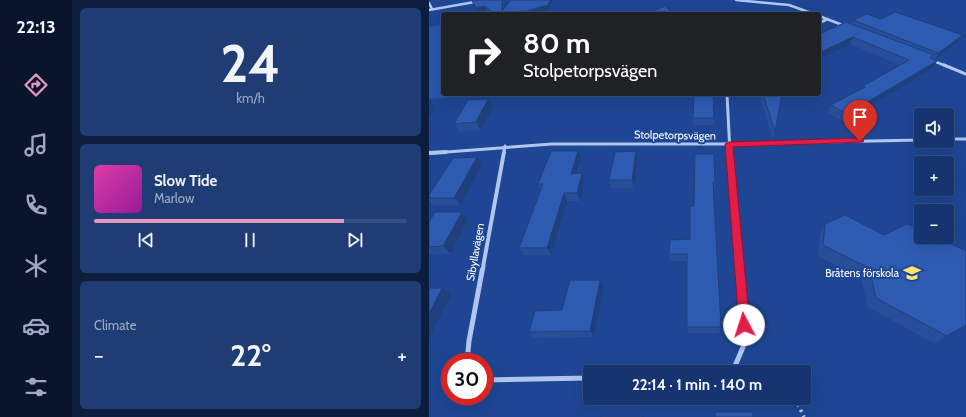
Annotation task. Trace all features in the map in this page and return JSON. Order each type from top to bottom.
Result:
[{"type":"street","points":[[429,10],[486,0]]},
{"type":"street","points":[[736,0],[789,5],[808,12]]},
{"type":"street","points":[[429,3],[432,9]]},
{"type":"street","points":[[821,17],[849,28]]},
{"type":"street","points":[[821,22],[828,19]]},
{"type":"street","points":[[927,58],[965,72]]},
{"type":"street","points":[[727,96],[729,144],[746,340],[735,365]]},
{"type":"street","points":[[954,140],[966,139]]},
{"type":"street","name":"Stolpetorpsvägen","points":[[429,153],[505,146],[596,143],[729,144],[914,140]]},
{"type":"street","name":"Sibyllavägen","points":[[468,353],[505,146]]},
{"type":"street","points":[[493,380],[583,378]]},
{"type":"path","points":[[798,405],[804,417]]},
{"type":"shaded area","points":[[441,25],[441,96],[466,96],[429,99],[429,27]]},
{"type":"building","points":[[502,0],[502,11],[511,0],[550,0],[548,5],[524,12],[492,12],[485,6],[476,8],[472,1]]},
{"type":"building","points":[[665,6],[671,12],[651,12]]},
{"type":"building","points":[[895,12],[963,35],[938,53],[853,20],[867,14],[881,19]]},
{"type":"building","points":[[846,22],[934,55],[930,58],[937,61],[847,114],[831,105],[865,87],[863,86],[909,60],[853,37],[823,51],[821,50],[821,33]]},
{"type":"building","points":[[694,96],[713,96],[714,118],[693,118]]},
{"type":"building","points":[[764,96],[782,96],[775,132]]},
{"type":"building","points":[[488,99],[476,122],[454,124],[468,100]]},
{"type":"building","points":[[551,151],[578,151],[571,174],[582,173],[577,193],[564,193],[547,248],[519,248],[543,184],[538,184]]},
{"type":"building","points":[[636,151],[632,180],[609,180],[615,152]]},
{"type":"building","points":[[695,154],[714,154],[715,182],[713,182],[721,327],[687,327],[687,254],[669,254],[670,240],[690,239],[690,207],[694,206]]},
{"type":"building","points":[[477,157],[454,198],[429,198],[429,195],[453,158]]},
{"type":"building","points":[[435,212],[462,212],[443,246],[429,247],[429,222]]},
{"type":"building","points":[[845,215],[884,235],[907,224],[914,227],[914,244],[951,244],[966,251],[966,325],[947,336],[876,298],[869,268],[823,245],[825,224]]},
{"type":"building","points":[[570,280],[600,280],[590,331],[529,332],[535,311],[562,310]]},
{"type":"building","points":[[429,288],[442,288],[429,314]]},
{"type":"building","points":[[715,412],[753,412],[753,417],[715,417]]},
{"type":"building","points":[[643,416],[643,417],[601,417]]},
{"type":"place","name":"Bråtens förskola","points":[[912,273]]},
{"type":"route","points":[[744,325],[729,144],[860,141]]}]
